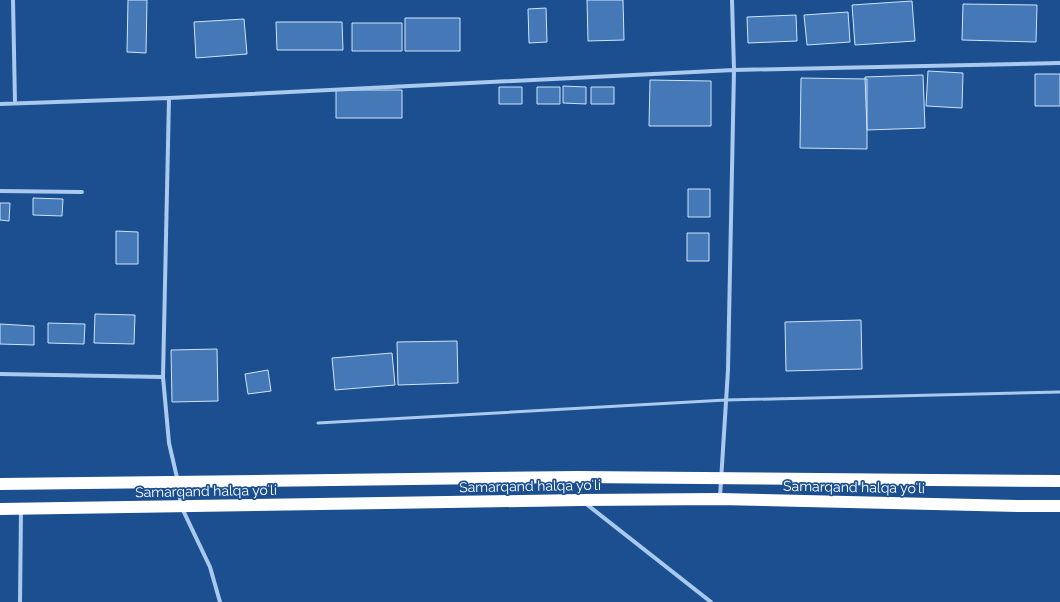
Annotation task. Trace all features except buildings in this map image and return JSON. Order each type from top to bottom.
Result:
[{"type":"highway","name":"Samarqand halqa yoʻli","points":[[0,484],[578,478],[1060,481]]},
{"type":"highway","name":"Samarqand halqa yoʻli","points":[[0,509],[720,499],[1060,506]]},
{"type":"street","points":[[13,0],[15,103]]},
{"type":"street","points":[[720,499],[726,400],[734,70],[732,0]]},
{"type":"street","points":[[0,104],[169,98],[734,70],[1060,63]]},
{"type":"street","points":[[169,98],[163,377],[169,443],[182,506],[210,567],[220,602]]},
{"type":"street","points":[[0,191],[82,192]]},
{"type":"street","points":[[0,374],[163,377]]},
{"type":"street","points":[[581,500],[711,602]]},
{"type":"street","points":[[20,509],[20,602]]},
{"type":"lane","points":[[318,423],[726,400],[1060,392]]}]
